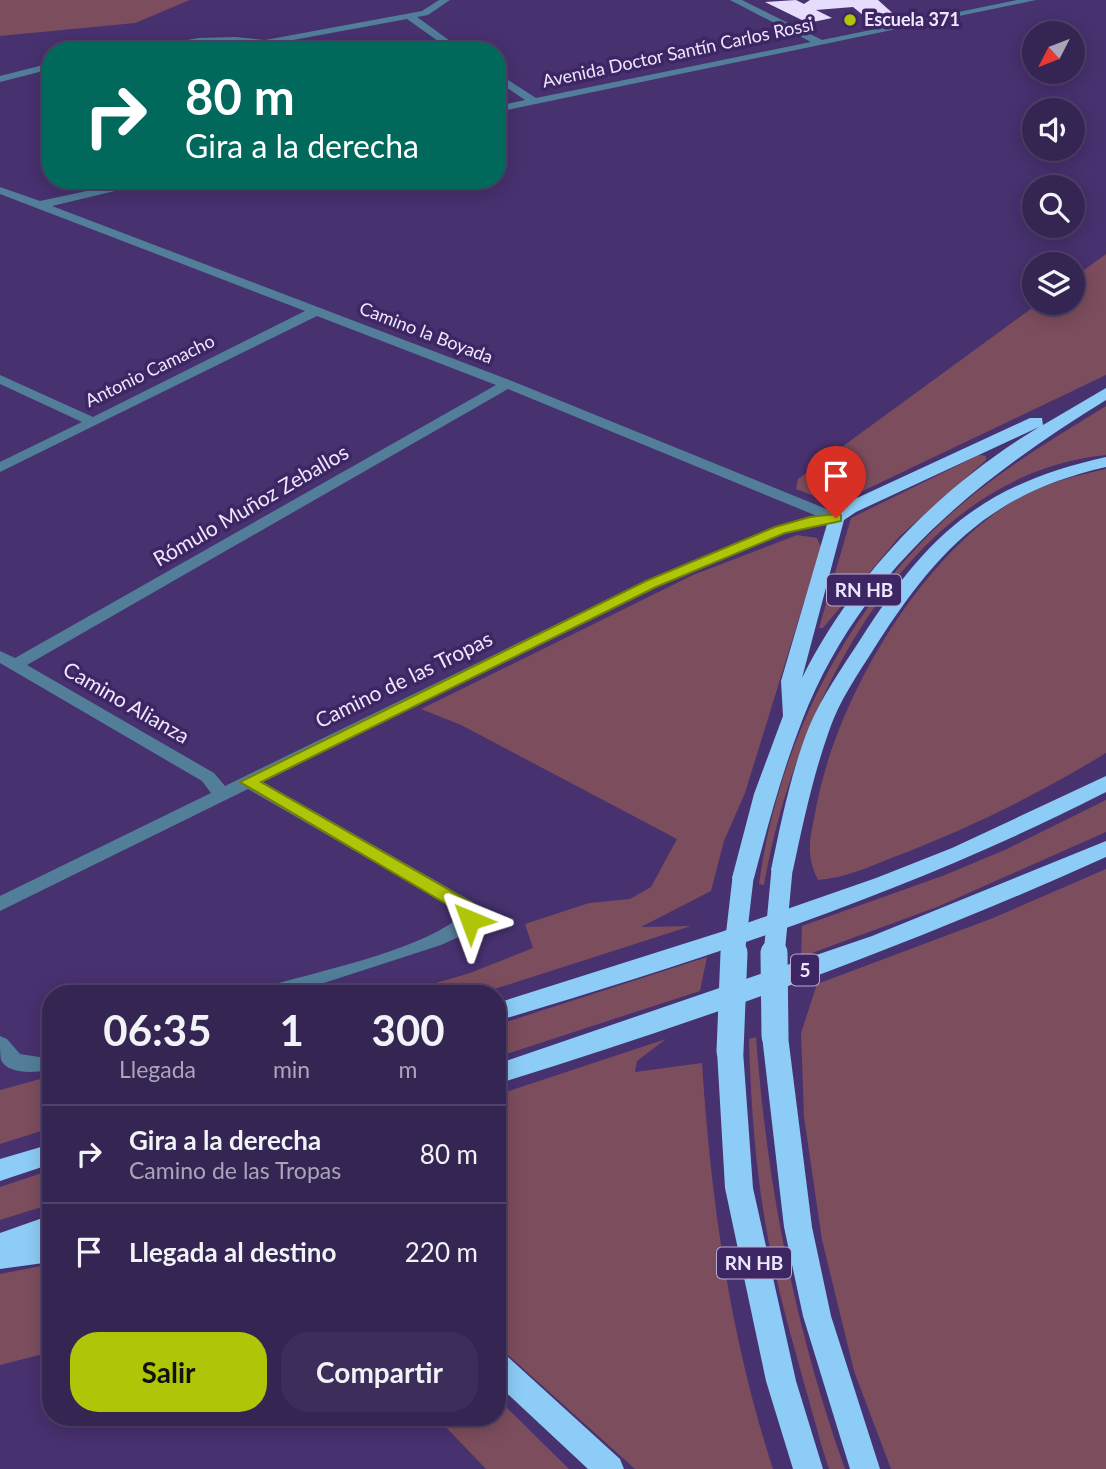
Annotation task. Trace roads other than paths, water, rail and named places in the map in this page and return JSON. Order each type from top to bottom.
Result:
[{"type":"highway","name":"RN HB","points":[[808,1469],[781,1381],[739,1188],[730,1051],[733,959],[743,878],[757,813],[792,715],[832,636],[872,578],[910,537],[989,467],[1106,393]]},
{"type":"highway","points":[[792,715],[791,681],[836,518],[850,508],[1041,420],[1074,411]]},
{"type":"highway","points":[[865,1469],[845,1416],[817,1317],[798,1227],[775,1036],[774,949],[782,870],[819,729],[842,685],[912,576],[937,547],[985,508],[1040,480],[1106,463]]},
{"type":"highway","points":[[506,1009],[851,894],[944,859],[1049,813],[1106,783]]},
{"type":"highway","name":"5","points":[[506,1071],[849,955],[981,904],[1106,848]]},
{"type":"highway","points":[[0,1170],[42,1157]]},
{"type":"highway","points":[[0,1245],[42,1229]]},
{"type":"highway","points":[[0,1258],[42,1252]]},
{"type":"highway","points":[[506,1373],[610,1469]]},
{"type":"street","points":[[183,42],[199,39],[269,41],[408,16],[433,9],[445,0]]},
{"type":"street","points":[[735,0],[819,42]]},
{"type":"street","name":"Avenida Doctor Santín Carlos Rossi","points":[[506,106],[1031,0]]},
{"type":"street","points":[[408,16],[444,42]]},
{"type":"street","points":[[0,79],[42,68]]},
{"type":"street","points":[[506,82],[533,101]]},
{"type":"street","points":[[40,205],[114,189]]},
{"type":"street","name":"Camino la Boyada","points":[[0,190],[507,384],[773,490],[836,518]]},
{"type":"street","name":"Antonio Camacho","points":[[0,468],[318,310]]},
{"type":"street","points":[[0,379],[91,421]]},
{"type":"street","name":"Rómulo Muñoz Zeballos","points":[[8,661],[507,384]]},
{"type":"street","name":"Camino de las Tropas","points":[[0,904],[651,584],[780,530],[810,521],[836,518]]},
{"type":"street","name":"Camino Alianza","points":[[8,661],[208,776],[223,795]]},
{"type":"street","points":[[248,782],[466,907],[470,920],[464,927],[432,942],[294,985]]},
{"type":"street","points":[[0,1044],[14,1061],[42,1064]]},
{"type":"place","name":"Escuela 371","points":[[850,20]]}]
